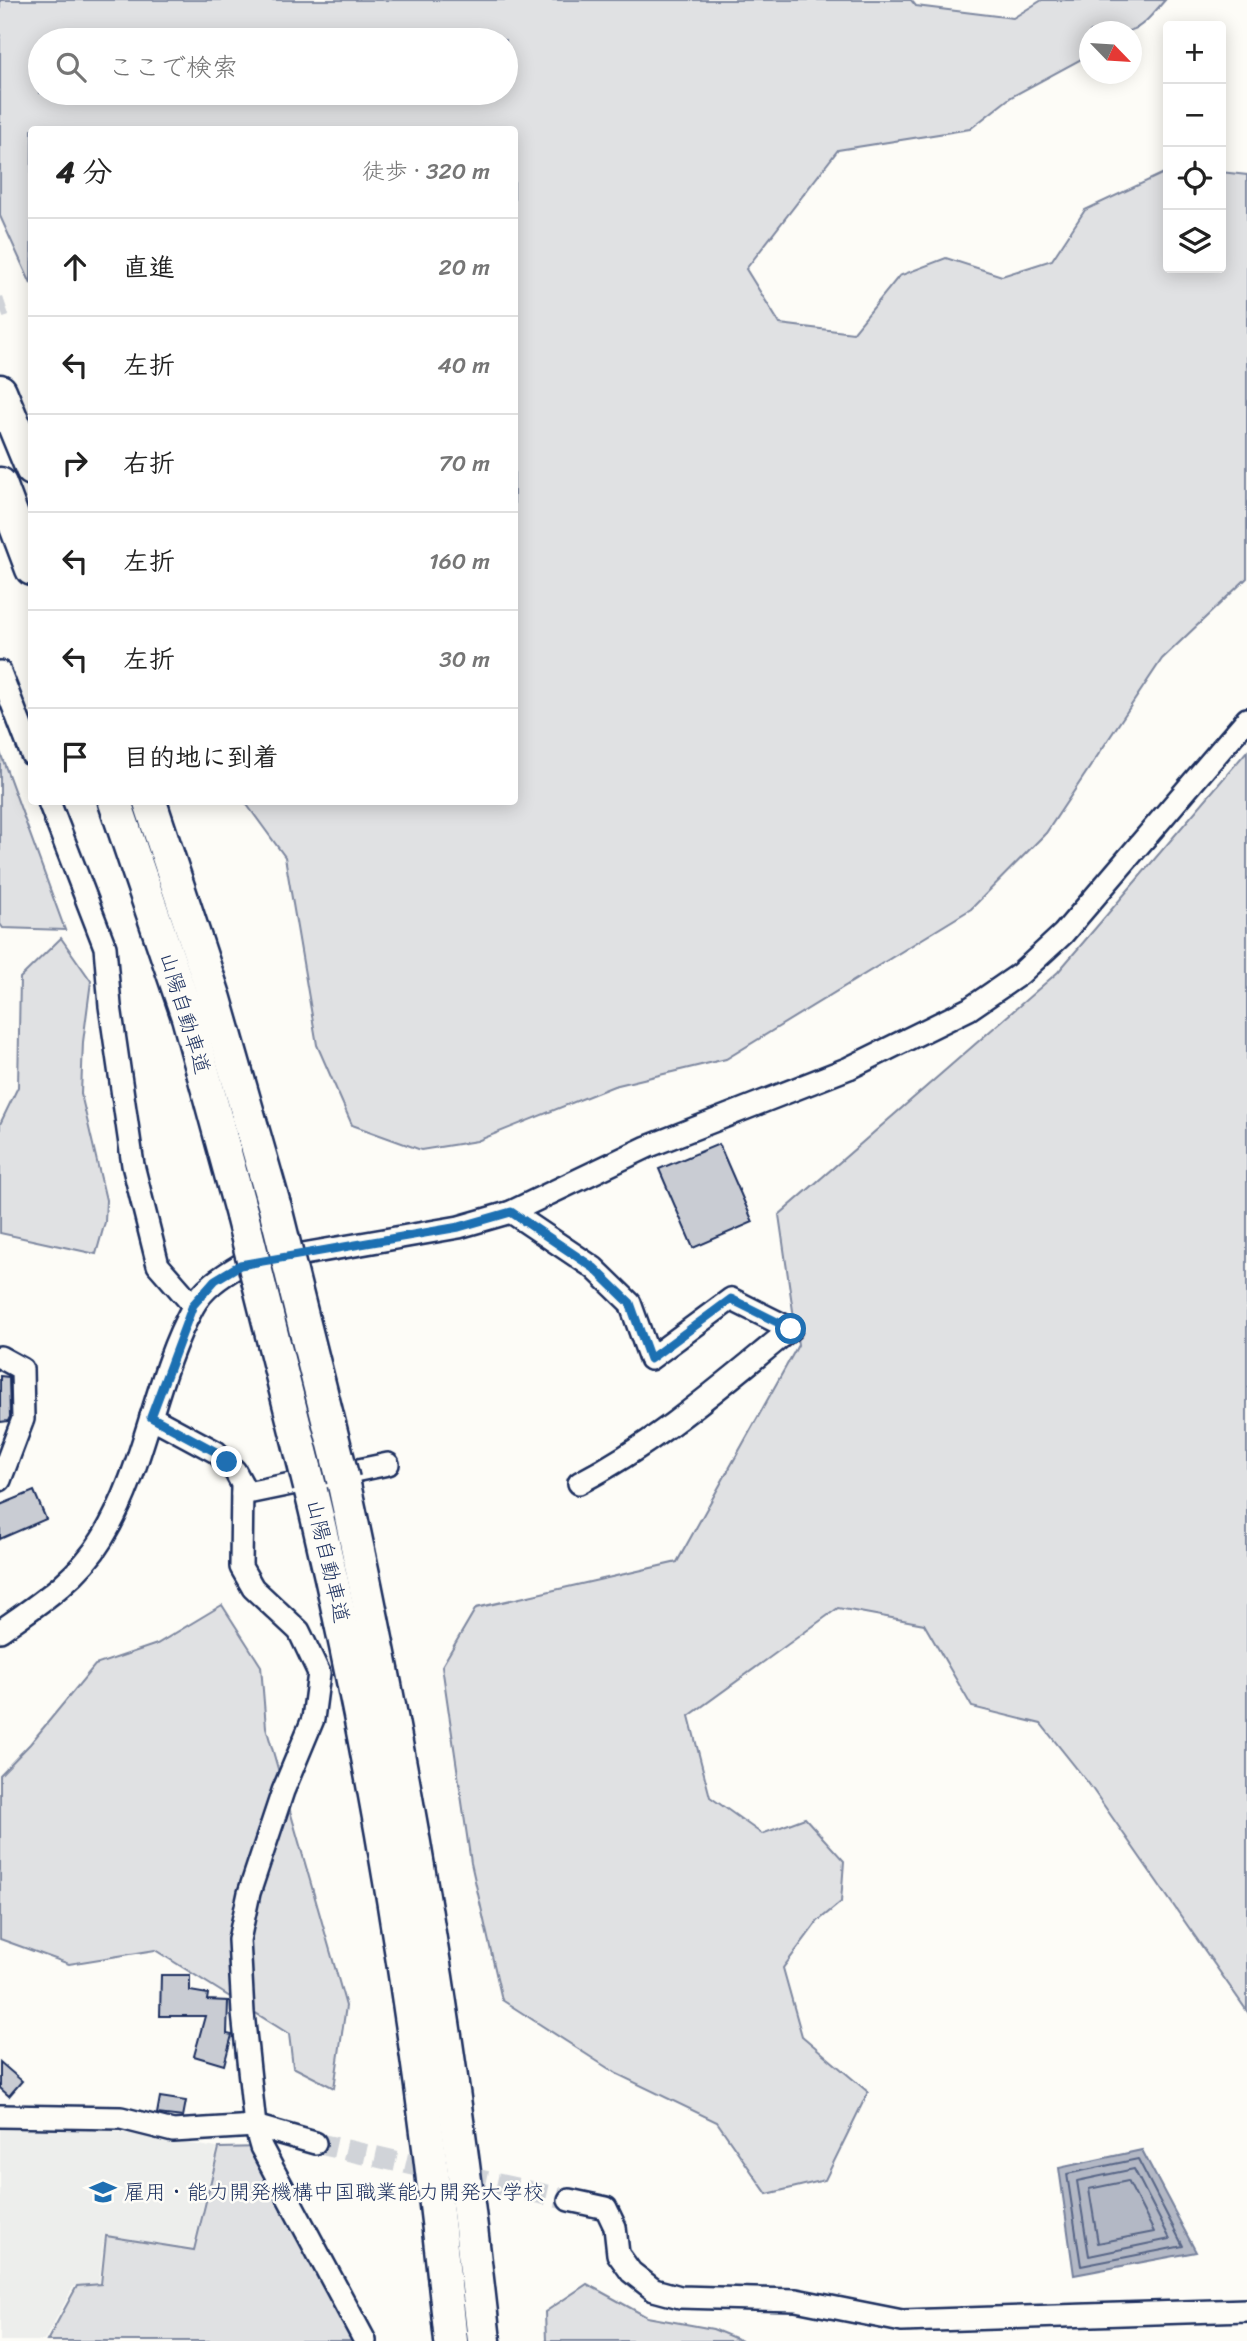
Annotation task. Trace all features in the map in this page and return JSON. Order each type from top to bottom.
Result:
[{"type":"highway","points":[[0,391],[28,459]]},
{"type":"highway","points":[[0,484],[28,558]]},
{"type":"highway","name":"山陽自動車道","points":[[116,805],[188,1017],[242,1216],[341,1615],[387,1863],[419,2074],[451,2341]]},
{"type":"highway","name":"山陽自動車道","points":[[151,805],[215,999],[275,1208],[343,1480],[418,1857],[452,2071],[484,2341]]},
{"type":"street","points":[[0,672],[28,745]]},
{"type":"street","points":[[0,1631],[56,1592],[101,1541],[127,1491],[151,1417],[193,1305],[215,1280],[240,1265],[459,1227],[511,1212],[646,1147],[849,1068],[969,1010],[1020,974],[1063,934],[1247,719]]},
{"type":"street","points":[[50,805],[105,947],[110,1006],[133,1165],[158,1265],[193,1305]]},
{"type":"street","points":[[511,1212],[594,1268],[630,1303],[650,1359],[731,1299],[791,1329],[709,1399],[619,1462],[579,1483]]},
{"type":"street","points":[[0,1357],[22,1368],[23,1419],[0,1480]]},
{"type":"street","points":[[151,1417],[216,1452],[235,1471],[242,1484],[241,1567],[253,1588],[299,1631],[319,1673],[313,1719],[278,1804],[249,1893],[239,1940],[243,2013],[255,2126],[267,2161],[365,2341]]},
{"type":"street","points":[[242,1494],[388,1464]]},
{"type":"street","points":[[0,2116],[121,2118],[173,2130],[255,2126],[315,2143]]},
{"type":"street","points":[[569,2200],[606,2208],[615,2227],[618,2253],[631,2272],[654,2290],[680,2297],[796,2300],[902,2321],[1247,2310]]},
{"type":"shaded area","points":[[0,0],[911,0],[916,6],[1013,18],[1042,0],[1165,0],[1142,24],[1142,21],[1079,21],[1079,60],[1011,97],[970,129],[838,150],[746,269],[780,324],[853,333],[899,276],[946,258],[1002,276],[1052,260],[1085,210],[1163,173],[1163,273],[1226,273],[1226,173],[1247,175],[1247,578],[1162,659],[1046,833],[971,909],[726,1059],[614,1086],[477,1141],[421,1150],[352,1125],[317,1045],[285,857],[247,805],[518,805],[518,126],[28,126],[28,277],[0,216]]},
{"type":"shaded area","points":[[1247,751],[1247,2011],[1089,1784],[1041,1724],[972,1707],[924,1624],[838,1608],[689,1716],[710,1797],[762,1834],[805,1818],[844,1861],[841,1902],[818,1921],[783,1968],[802,2036],[868,2092],[825,2180],[767,2194],[717,2122],[617,2074],[502,2000],[471,1863],[442,1666],[476,1608],[677,1562],[798,1345],[779,1215],[1058,972]]},
{"type":"shaded area","points":[[0,752],[65,930],[3,928],[0,924]]},
{"type":"shaded area","points":[[61,938],[91,981],[83,1042],[81,1094],[106,1200],[105,1222],[96,1254],[0,1233],[0,1124],[18,1087],[20,978]]},
{"type":"shaded area","points":[[222,1605],[261,1666],[266,1727],[346,2006],[334,2088],[293,2067],[289,2034],[155,1950],[69,1964],[0,1939],[0,1775],[30,1744],[95,1665],[157,1644]]},
{"type":"shaded area","name":"雇用・能力開発機構中国職業能力開発大学校","points":[[0,2127],[112,2131],[217,2148],[193,2248],[104,2235],[99,2283],[74,2286],[44,2341],[0,2341]]},
{"type":"shaded area","points":[[261,2147],[355,2341],[47,2341],[77,2286],[101,2284],[106,2236],[194,2250],[219,2148]]},
{"type":"shaded area","points":[[587,2284],[647,2317],[713,2329],[742,2341],[546,2341],[545,2312]]},
{"type":"water","points":[[1142,2150],[1196,2252],[1074,2275],[1059,2168]]},
{"type":"building","points":[[719,1144],[753,1222],[693,1248],[659,1169]]},
{"type":"building","points":[[0,1376],[9,1377],[10,1417],[8,1421],[0,1422]]},
{"type":"building","points":[[34,1491],[46,1519],[0,1539],[0,1505]]},
{"type":"building","points":[[161,1975],[190,1975],[190,1991],[208,1994],[207,2000],[228,2001],[227,2034],[232,2035],[224,2065],[194,2056],[205,2016],[160,2016]]},
{"type":"building","points":[[0,2062],[22,2081],[9,2096],[0,2088]]},
{"type":"building","points":[[160,2097],[186,2101],[183,2117],[157,2114]]},
{"type":"tunnel","points":[[0,308],[6,306]]},
{"type":"tunnel","points":[[315,2143],[569,2200]]},
{"type":"place","name":"雇用・能力開発機構中国職業能力開発大学校","points":[[103,2192]]},
{"type":"route","points":[[227,1462],[216,1452],[151,1417],[193,1305],[215,1280],[240,1265],[459,1227],[511,1212],[594,1268],[613,1284],[630,1303],[650,1359],[731,1299],[791,1329]]}]
